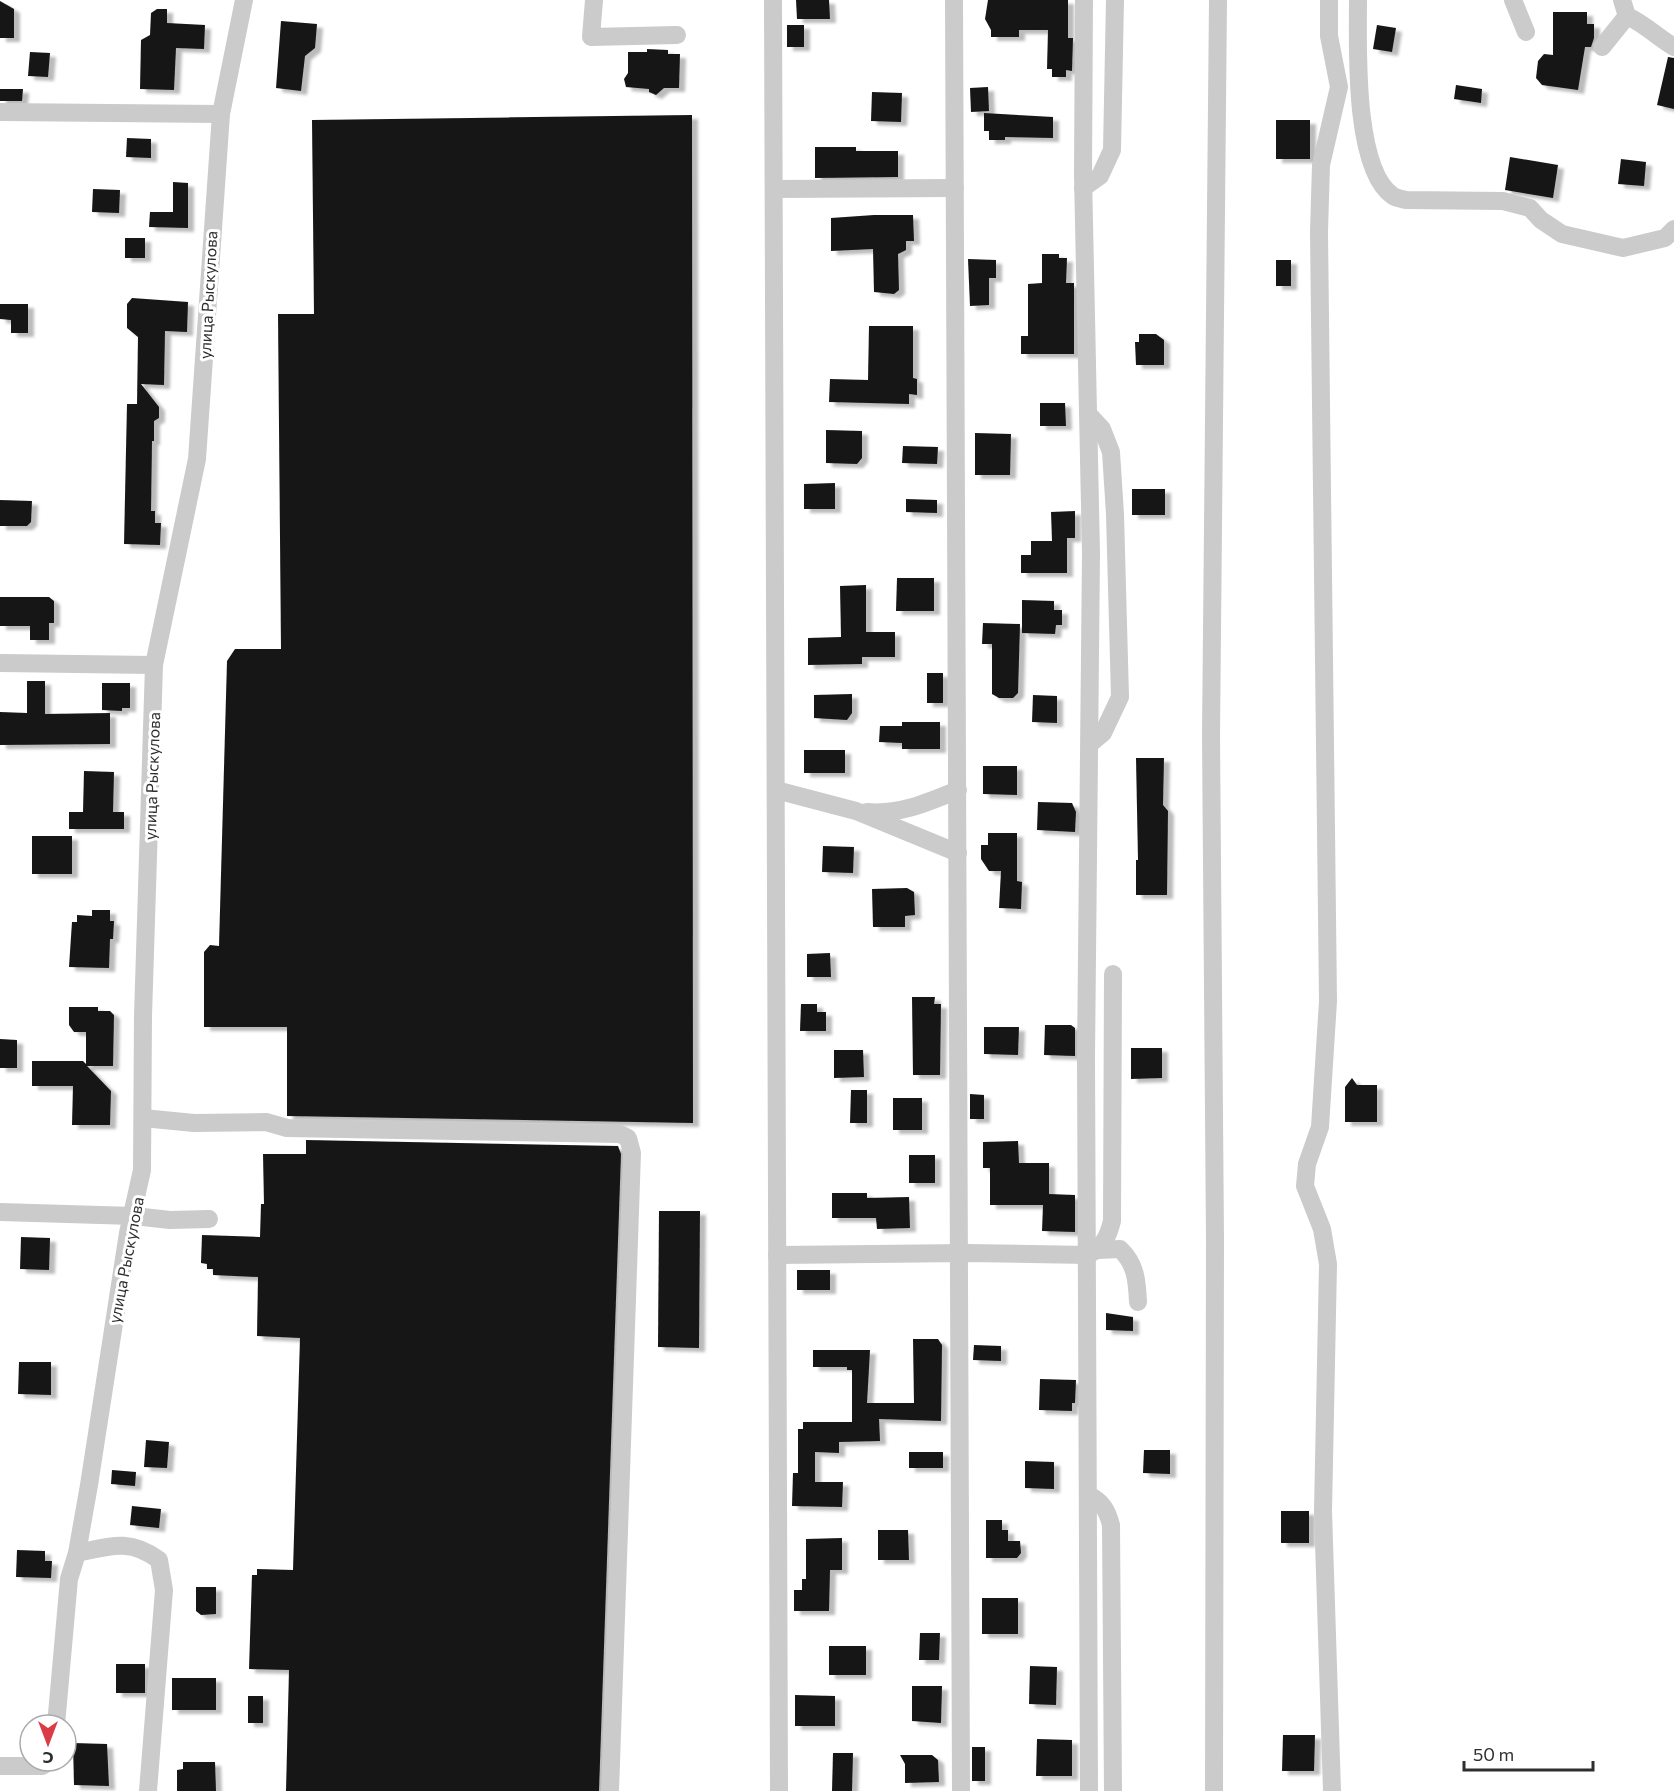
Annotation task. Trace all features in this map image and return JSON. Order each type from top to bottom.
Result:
[{"type":"street","name":"улица Рыскулова","points":[[57,1713],[69,1580],[77,1553],[128,1233],[134,1216],[142,1170],[143,1016],[154,665],[197,459],[221,114],[244,0]]},
{"type":"street","points":[[594,0],[591,37],[677,35]]},
{"type":"street","points":[[773,0],[779,1791]]},
{"type":"street","points":[[954,0],[961,1791]]},
{"type":"street","points":[[1084,0],[1083,188],[1088,414],[1090,744],[1086,1057],[1093,1253],[1088,1495],[1089,1791]]},
{"type":"street","points":[[1083,188],[1100,176],[1112,150],[1115,0]]},
{"type":"street","points":[[1214,1791],[1215,1240],[1211,736],[1218,0]]},
{"type":"street","points":[[1329,0],[1329,36],[1339,87],[1321,165],[1319,232],[1328,1001],[1320,1127],[1307,1164],[1305,1186],[1322,1229],[1328,1264],[1323,1511],[1332,1791]]},
{"type":"street","points":[[1358,0],[1361,124],[1379,180],[1393,196],[1406,201],[1503,201],[1530,208],[1541,220],[1562,234],[1623,248],[1649,244],[1665,238],[1674,228]]},
{"type":"street","points":[[1513,0],[1526,32]]},
{"type":"street","points":[[1602,47],[1625,8],[1655,36],[1674,47]]},
{"type":"street","points":[[0,112],[221,114]]},
{"type":"street","points":[[774,189],[956,188]]},
{"type":"street","points":[[1088,414],[1102,429],[1111,452],[1120,697],[1103,733],[1090,744]]},
{"type":"street","points":[[0,663],[154,665]]},
{"type":"street","points":[[776,790],[856,811],[958,853]]},
{"type":"street","points":[[856,811],[883,813],[915,808],[958,790]]},
{"type":"street","points":[[1093,1253],[1108,1237],[1112,1221],[1113,974]]},
{"type":"street","points":[[143,1118],[194,1123],[266,1122],[287,1128],[620,1134],[628,1138],[631,1144],[610,1791]]},
{"type":"street","points":[[0,1212],[134,1216],[170,1220],[209,1219]]},
{"type":"street","points":[[777,1255],[1093,1253],[1120,1249],[1131,1259],[1137,1278],[1138,1302]]},
{"type":"street","points":[[1088,1495],[1098,1499],[1108,1512],[1111,1525],[1113,1791]]},
{"type":"street","points":[[77,1553],[113,1545],[142,1547],[159,1560],[164,1590],[148,1791]]},
{"type":"street","points":[[0,1766],[18,1765]]},
{"type":"building","points":[[796,0],[829,0],[830,19],[797,19]]},
{"type":"building","points":[[988,0],[1068,0],[1068,38],[1073,38],[1072,71],[1066,70],[1066,77],[1052,77],[1052,69],[1047,69],[1048,30],[1019,30],[1019,37],[991,37],[991,30],[985,19]]},
{"type":"building","points":[[0,1],[14,9],[14,38],[0,38]]},
{"type":"building","points":[[157,9],[167,9],[167,23],[205,25],[204,49],[176,48],[174,90],[140,89],[141,40],[150,35],[151,13]]},
{"type":"building","points":[[1553,12],[1587,12],[1587,24],[1594,24],[1594,38],[1591,47],[1585,47],[1578,90],[1542,85],[1536,78],[1538,61],[1544,54],[1553,55]]},
{"type":"building","points":[[281,21],[317,24],[315,48],[305,56],[301,91],[276,88]]},
{"type":"building","points":[[787,25],[804,25],[804,47],[787,47]]},
{"type":"building","points":[[1377,25],[1396,28],[1392,52],[1373,49]]},
{"type":"building","points":[[647,49],[668,50],[668,54],[680,54],[679,88],[664,88],[656,95],[649,92],[649,89],[626,87],[624,79],[628,73],[628,52],[647,52]]},
{"type":"building","points":[[30,52],[50,53],[48,77],[28,76]]},
{"type":"building","points":[[1668,57],[1674,58],[1674,109],[1657,105]]},
{"type":"building","points":[[1456,85],[1482,89],[1481,103],[1454,99]]},
{"type":"building","points":[[988,87],[989,111],[971,112],[970,88]]},
{"type":"building","points":[[0,89],[23,89],[22,101],[0,101]]},
{"type":"building","points":[[872,92],[902,93],[901,122],[871,121]]},
{"type":"building","points":[[984,113],[1053,117],[1053,138],[1005,137],[1005,140],[989,140],[989,131],[984,131]]},
{"type":"building","points":[[692,115],[693,1123],[287,1116],[287,1027],[204,1027],[204,952],[210,945],[219,946],[227,661],[235,649],[281,649],[278,314],[314,314],[312,120]]},
{"type":"building","points":[[1276,120],[1310,120],[1310,159],[1276,159]]},
{"type":"building","points":[[127,138],[151,139],[151,158],[126,157]]},
{"type":"building","points":[[815,147],[856,147],[856,151],[898,151],[898,177],[815,178]]},
{"type":"building","points":[[1510,157],[1558,165],[1553,198],[1505,190]]},
{"type":"building","points":[[1621,159],[1646,162],[1644,186],[1618,184]]},
{"type":"building","points":[[173,182],[188,183],[188,228],[149,227],[150,212],[173,212]]},
{"type":"building","points":[[93,189],[120,190],[119,213],[92,212]]},
{"type":"building","points":[[913,215],[914,241],[906,241],[906,250],[898,254],[899,290],[894,294],[874,292],[873,249],[831,251],[831,218]]},
{"type":"building","points":[[125,238],[145,238],[145,258],[125,258]]},
{"type":"building","points":[[1042,254],[1059,254],[1059,258],[1067,258],[1066,283],[1074,283],[1074,354],[1021,354],[1021,336],[1028,336],[1028,284],[1042,283]]},
{"type":"building","points":[[968,259],[996,260],[996,278],[989,278],[989,305],[970,306]]},
{"type":"building","points":[[1276,260],[1291,260],[1291,286],[1276,286]]},
{"type":"building","points":[[132,298],[188,302],[187,332],[165,331],[164,385],[141,384],[159,407],[159,418],[154,421],[154,441],[152,441],[151,511],[155,511],[155,523],[161,523],[160,545],[124,544],[127,404],[137,404],[138,337],[127,328],[127,304]]},
{"type":"building","points":[[0,304],[28,304],[28,333],[11,333],[11,320],[0,319]]},
{"type":"building","points":[[869,326],[913,326],[913,378],[917,379],[917,395],[909,394],[909,404],[829,402],[830,379],[868,380]]},
{"type":"building","points":[[1139,334],[1156,334],[1164,340],[1164,365],[1136,365],[1135,342],[1139,342]]},
{"type":"building","points":[[1040,403],[1065,403],[1066,426],[1040,426]]},
{"type":"building","points":[[826,430],[862,431],[862,458],[857,464],[826,463]]},
{"type":"building","points":[[975,433],[1011,434],[1010,475],[975,475]]},
{"type":"building","points":[[903,446],[938,447],[937,464],[902,463]]},
{"type":"building","points":[[835,483],[835,509],[804,509],[804,484]]},
{"type":"building","points":[[1132,489],[1165,489],[1165,515],[1132,515]]},
{"type":"building","points":[[906,499],[937,500],[937,513],[906,512]]},
{"type":"building","points":[[0,500],[32,501],[31,522],[27,526],[0,526]]},
{"type":"building","points":[[1075,511],[1075,538],[1067,538],[1067,573],[1021,573],[1021,555],[1031,555],[1031,541],[1052,541],[1051,512]]},
{"type":"building","points":[[897,578],[934,578],[934,611],[896,611]]},
{"type":"building","points":[[866,585],[866,632],[895,632],[895,657],[862,657],[862,664],[808,665],[808,638],[841,637],[840,586]]},
{"type":"building","points":[[0,597],[49,597],[54,601],[54,623],[49,623],[49,640],[30,640],[30,626],[0,626]]},
{"type":"building","points":[[1022,600],[1054,601],[1054,610],[1062,610],[1062,625],[1056,625],[1055,634],[1022,633]]},
{"type":"building","points":[[983,623],[1020,624],[1018,693],[1013,698],[999,698],[992,694],[992,644],[982,644]]},
{"type":"building","points":[[927,673],[943,673],[943,703],[927,703]]},
{"type":"building","points":[[27,681],[45,681],[45,714],[110,713],[110,744],[0,745],[0,712],[27,713]]},
{"type":"building","points":[[102,683],[130,683],[130,708],[122,708],[122,711],[102,710]]},
{"type":"building","points":[[852,694],[852,713],[847,720],[814,718],[814,695]]},
{"type":"building","points":[[1033,695],[1057,696],[1057,723],[1032,722]]},
{"type":"building","points":[[902,722],[940,722],[940,749],[902,749],[902,743],[879,742],[880,726],[902,726]]},
{"type":"building","points":[[804,750],[845,750],[845,773],[804,773]]},
{"type":"building","points":[[1136,758],[1164,758],[1163,805],[1168,811],[1167,895],[1136,895],[1136,860],[1138,860]]},
{"type":"building","points":[[983,766],[1017,766],[1017,795],[983,794]]},
{"type":"building","points":[[84,771],[114,772],[113,812],[124,812],[124,829],[69,829],[69,812],[83,812]]},
{"type":"building","points":[[1038,802],[1072,803],[1076,812],[1075,832],[1037,830]]},
{"type":"building","points":[[988,833],[1017,833],[1017,881],[1022,882],[1021,909],[999,908],[1001,871],[989,871],[981,859],[981,845],[988,845]]},
{"type":"building","points":[[32,836],[72,836],[72,874],[32,874]]},
{"type":"building","points":[[823,846],[854,847],[853,873],[822,872]]},
{"type":"building","points":[[907,888],[914,892],[915,915],[905,916],[905,927],[873,927],[872,889]]},
{"type":"building","points":[[92,910],[110,910],[110,921],[114,921],[113,939],[110,939],[109,968],[69,967],[72,922],[77,922],[77,915],[92,916]]},
{"type":"building","points":[[830,953],[831,977],[807,977],[807,954]]},
{"type":"building","points":[[912,997],[935,997],[934,1004],[941,1004],[940,1075],[913,1075]]},
{"type":"building","points":[[801,1004],[817,1004],[817,1012],[826,1012],[826,1031],[800,1031]]},
{"type":"building","points":[[69,1007],[98,1007],[98,1011],[110,1011],[114,1015],[113,1066],[87,1066],[111,1091],[110,1125],[72,1125],[73,1086],[32,1086],[32,1061],[83,1061],[86,1064],[86,1032],[74,1032],[69,1025]]},
{"type":"building","points":[[1045,1025],[1071,1025],[1075,1028],[1075,1056],[1044,1055]]},
{"type":"building","points":[[984,1027],[1019,1027],[1018,1055],[984,1054]]},
{"type":"building","points":[[0,1039],[17,1040],[17,1068],[0,1068]]},
{"type":"building","points":[[1131,1048],[1162,1048],[1162,1078],[1131,1079]]},
{"type":"building","points":[[834,1050],[863,1050],[864,1077],[834,1078]]},
{"type":"building","points":[[1352,1078],[1357,1085],[1377,1085],[1377,1122],[1345,1122],[1345,1087]]},
{"type":"building","points":[[851,1090],[867,1090],[867,1123],[850,1123]]},
{"type":"building","points":[[970,1094],[984,1095],[984,1119],[970,1119]]},
{"type":"building","points":[[893,1098],[922,1098],[922,1130],[893,1130]]},
{"type":"building","points":[[306,1140],[618,1146],[621,1154],[599,1791],[286,1791],[289,1670],[249,1669],[252,1575],[257,1575],[257,1569],[293,1570],[300,1338],[257,1336],[258,1277],[213,1275],[213,1269],[207,1269],[207,1264],[201,1263],[202,1235],[260,1237],[261,1204],[264,1204],[263,1154],[306,1154]]},
{"type":"building","points":[[1018,1141],[1019,1163],[1049,1163],[1049,1194],[1075,1195],[1075,1232],[1042,1231],[1043,1205],[990,1205],[990,1168],[983,1168],[983,1142]]},
{"type":"building","points":[[909,1155],[935,1155],[935,1183],[909,1183]]},
{"type":"building","points":[[832,1193],[867,1193],[867,1198],[909,1197],[910,1228],[877,1229],[876,1218],[832,1218]]},
{"type":"building","points":[[659,1211],[700,1211],[699,1348],[658,1347]]},
{"type":"building","points":[[21,1237],[50,1238],[49,1270],[20,1269]]},
{"type":"building","points":[[797,1270],[830,1270],[830,1290],[797,1290]]},
{"type":"building","points":[[1106,1313],[1133,1317],[1133,1331],[1106,1330]]},
{"type":"building","points":[[913,1339],[938,1339],[942,1345],[941,1421],[879,1419],[880,1441],[839,1442],[839,1453],[815,1452],[815,1482],[843,1482],[842,1507],[792,1506],[793,1473],[798,1473],[798,1429],[803,1429],[803,1422],[852,1422],[852,1370],[847,1370],[847,1367],[813,1367],[813,1350],[870,1350],[867,1403],[914,1403]]},
{"type":"building","points":[[974,1345],[1001,1346],[1001,1361],[973,1360]]},
{"type":"building","points":[[19,1362],[51,1362],[51,1395],[18,1394]]},
{"type":"building","points":[[1040,1379],[1076,1380],[1075,1403],[1072,1403],[1072,1411],[1039,1410]]},
{"type":"building","points":[[146,1440],[169,1442],[167,1468],[144,1467]]},
{"type":"building","points":[[1144,1450],[1170,1450],[1170,1474],[1143,1473]]},
{"type":"building","points":[[909,1452],[943,1452],[943,1468],[909,1468]]},
{"type":"building","points":[[1025,1461],[1054,1462],[1054,1489],[1025,1488]]},
{"type":"building","points":[[112,1470],[136,1472],[135,1486],[111,1484]]},
{"type":"building","points":[[132,1506],[161,1509],[159,1528],[130,1525]]},
{"type":"building","points":[[1281,1511],[1309,1511],[1309,1543],[1281,1543]]},
{"type":"building","points":[[986,1520],[1002,1520],[1002,1530],[1008,1530],[1008,1541],[1020,1541],[1021,1553],[1017,1558],[986,1558]]},
{"type":"building","points":[[878,1530],[908,1530],[909,1560],[878,1560]]},
{"type":"building","points":[[842,1538],[842,1570],[830,1570],[829,1611],[794,1611],[794,1590],[802,1590],[802,1579],[806,1579],[806,1539]]},
{"type":"building","points":[[17,1550],[45,1551],[45,1561],[52,1561],[51,1578],[16,1577]]},
{"type":"building","points":[[196,1587],[216,1587],[216,1614],[201,1615],[196,1611]]},
{"type":"building","points":[[982,1598],[1018,1598],[1018,1634],[982,1634]]},
{"type":"building","points":[[920,1633],[940,1633],[939,1660],[919,1660]]},
{"type":"building","points":[[829,1646],[866,1646],[866,1675],[829,1675]]},
{"type":"building","points":[[116,1664],[145,1664],[145,1693],[116,1693]]},
{"type":"building","points":[[1030,1666],[1057,1667],[1056,1705],[1029,1704]]},
{"type":"building","points":[[172,1678],[216,1678],[216,1710],[172,1710]]},
{"type":"building","points":[[912,1686],[942,1686],[941,1723],[912,1721]]},
{"type":"building","points":[[795,1695],[835,1696],[835,1726],[795,1726]]},
{"type":"building","points":[[248,1696],[263,1696],[263,1723],[248,1723]]},
{"type":"building","points":[[1283,1735],[1315,1735],[1314,1771],[1282,1771]]},
{"type":"building","points":[[1037,1739],[1072,1740],[1072,1776],[1036,1776]]},
{"type":"building","points":[[78,1743],[107,1744],[109,1786],[74,1785],[74,1773],[78,1773]]},
{"type":"building","points":[[972,1747],[985,1747],[985,1781],[972,1781]]},
{"type":"building","points":[[833,1753],[853,1753],[852,1791],[832,1791]]},
{"type":"building","points":[[900,1755],[932,1755],[938,1760],[939,1782],[905,1783],[905,1764]]},
{"type":"building","points":[[183,1762],[215,1762],[216,1791],[177,1791],[177,1770],[183,1769]]}]
